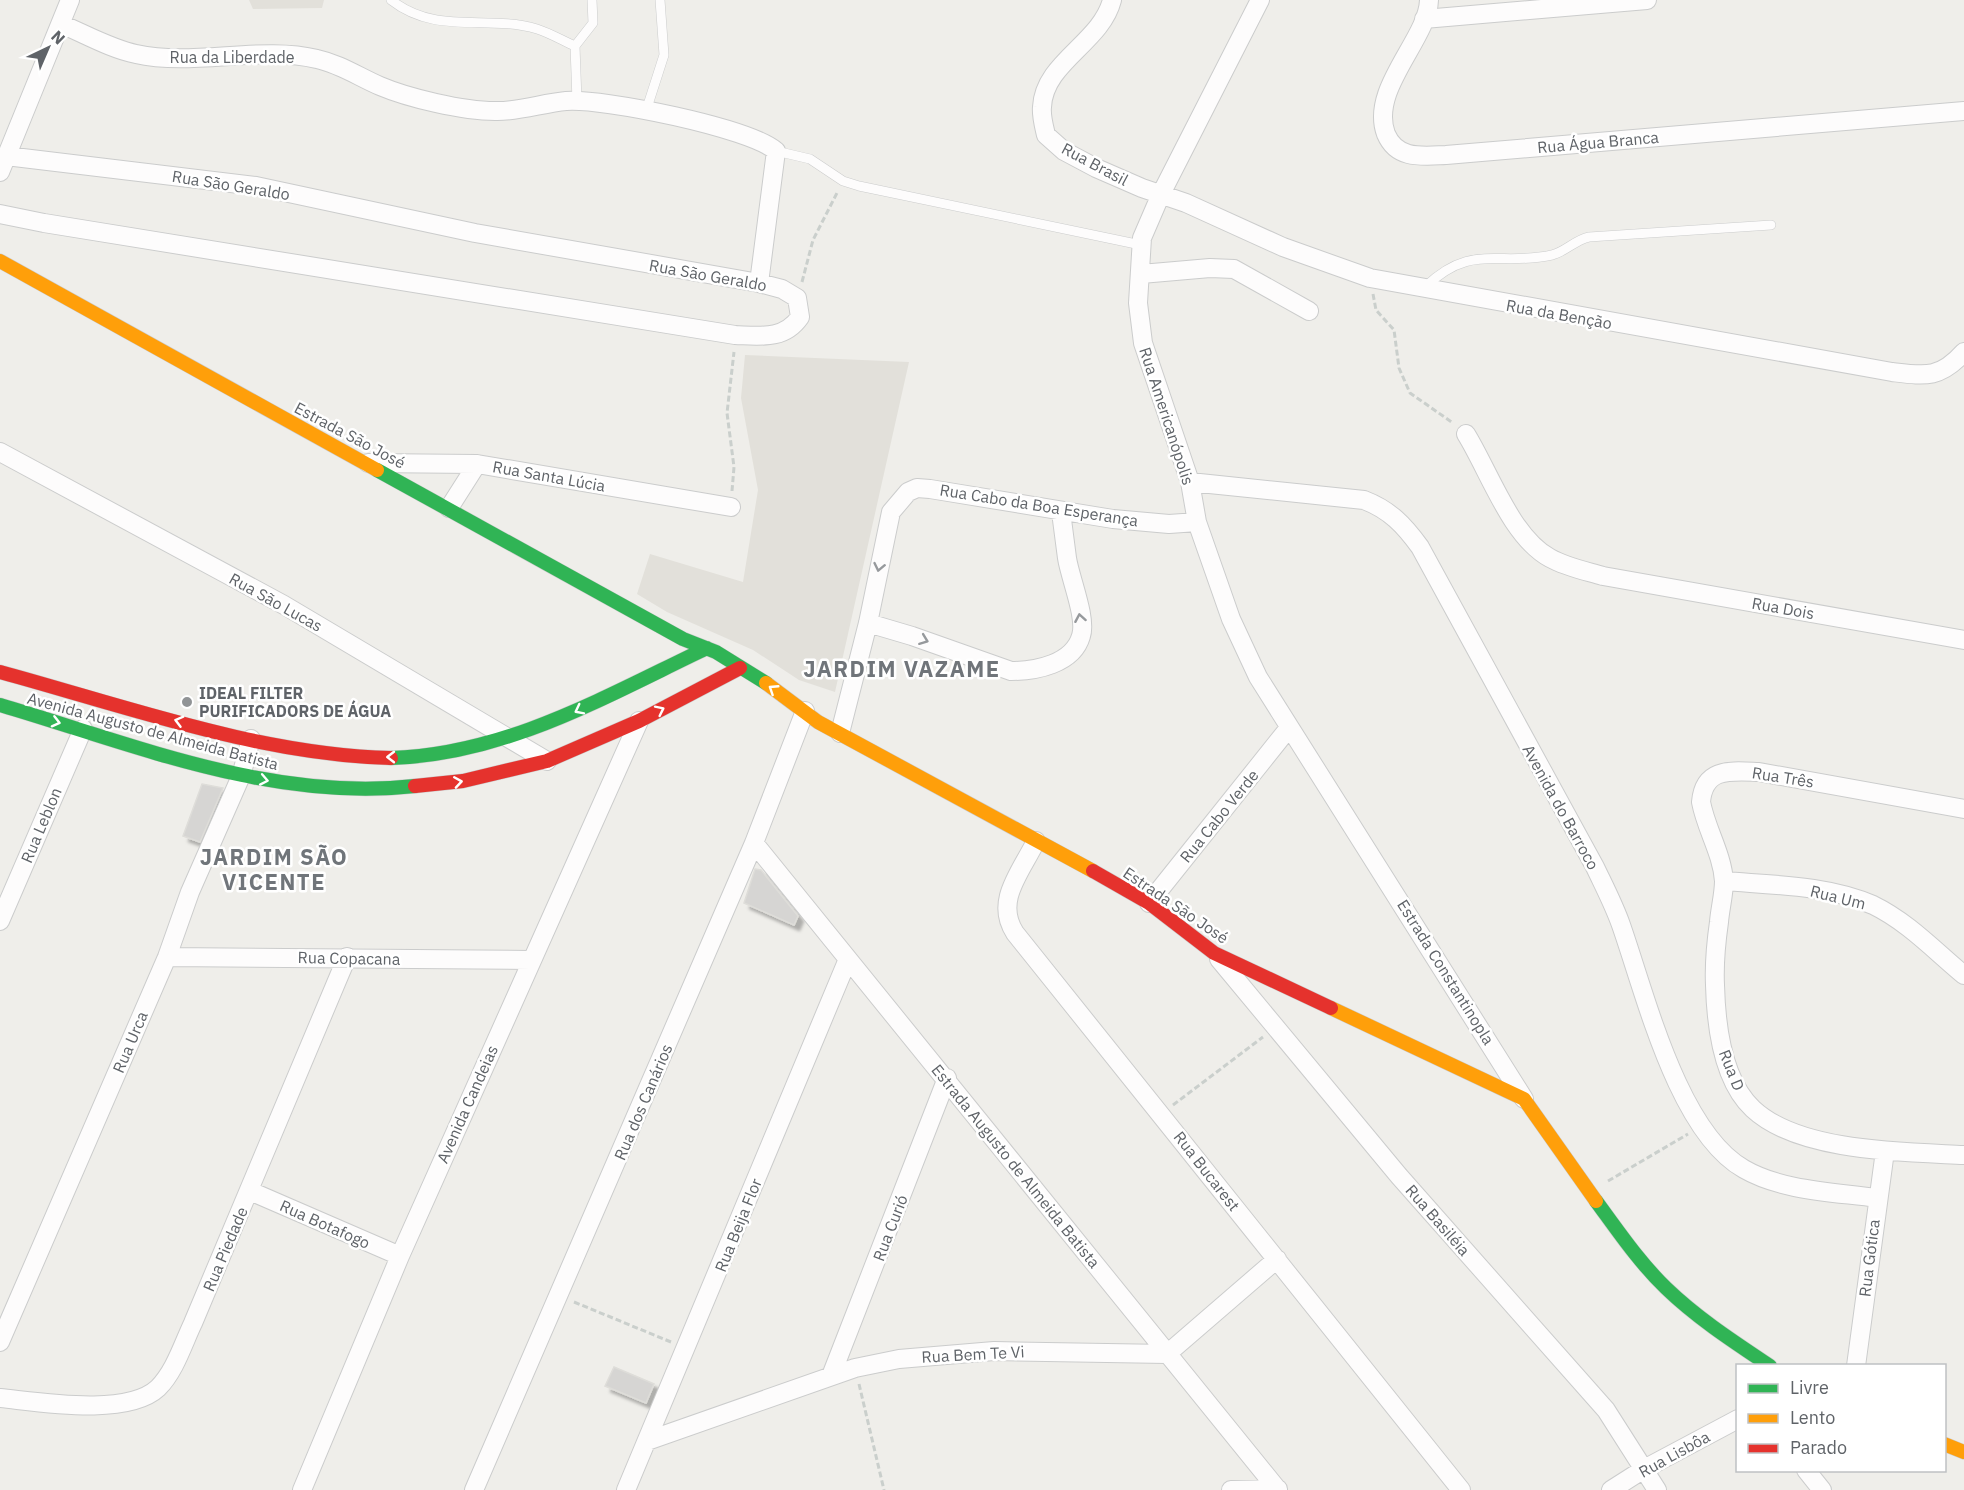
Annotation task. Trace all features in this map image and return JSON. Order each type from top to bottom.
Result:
[{"type":"street","points":[[3,164],[70,0]]},
{"type":"street","name":"Rua Brasil","points":[[1112,0],[1101,27],[1060,68],[1044,91],[1042,108],[1046,135],[1064,151],[1096,168],[1161,194]]},
{"type":"street","points":[[1142,242],[1161,194],[1260,0]]},
{"type":"street","name":"Rua Água Branca","points":[[1429,0],[1424,19],[1389,91],[1383,115],[1389,141],[1397,150],[1409,155],[1446,155],[1964,111]]},
{"type":"street","points":[[1424,19],[1647,0]]},
{"type":"street","name":"Rua da Liberdade","points":[[61,24],[136,54],[170,57],[294,56],[316,58],[402,94],[466,107],[495,111],[577,101],[646,111],[756,138],[776,151]]},
{"type":"street","points":[[759,283],[776,151]]},
{"type":"street","name":"Rua São Geraldo","points":[[3,164],[256,186],[475,233],[759,283],[782,289],[797,298]]},
{"type":"street","name":"Rua da Benção","points":[[1161,194],[1282,247],[1370,278],[1424,289],[1892,372],[1935,375],[1954,363],[1964,352]]},
{"type":"street","points":[[0,214],[735,335],[775,336],[784,333],[800,317],[797,298]]},
{"type":"street","name":"Rua Americanópolis","points":[[1142,242],[1138,303],[1143,343],[1190,482],[1197,522]]},
{"type":"street","name":"Estrada São José","points":[[0,261],[684,639],[707,648],[740,668],[803,718],[840,733],[1149,903],[1214,953],[1524,1099]]},
{"type":"street","points":[[1141,274],[1234,268],[1309,311]]},
{"type":"street","name":"Rua Dois","points":[[1466,434],[1518,526],[1535,547],[1551,558],[1603,576],[1964,640]]},
{"type":"street","name":"Rua São Lucas","points":[[0,452],[284,605],[547,761]]},
{"type":"street","name":"Rua Santa Lúcia","points":[[366,463],[477,464],[731,507]]},
{"type":"street","points":[[449,508],[477,464]]},
{"type":"street","name":"Avenida do Barroco","points":[[1190,482],[1364,500],[1385,508],[1404,526],[1420,547],[1595,867],[1619,921],[1666,1054],[1701,1126],[1728,1158],[1758,1176],[1775,1182],[1876,1198]]},
{"type":"street","name":"Rua Cabo da Boa Esperança","points":[[868,623],[891,512],[901,498],[917,488],[1025,503],[1062,512],[1169,524],[1197,522]]},
{"type":"street","points":[[840,733],[868,623],[1011,671],[1029,671],[1052,664],[1072,650],[1082,633],[1067,560],[1062,512]]},
{"type":"street","name":"Estrada Constantinopla","points":[[1197,522],[1231,619],[1258,677],[1288,729],[1372,855],[1524,1099],[1630,1248],[1666,1288],[1708,1323],[1769,1364]]},
{"type":"street","points":[[684,639],[693,656],[728,681]]},
{"type":"street","name":"Avenida Augusto de Almeida Batista","points":[[0,672],[251,739],[303,750],[388,758],[425,757],[510,737],[570,714],[707,648]]},
{"type":"street","name":"Avenida Augusto de Almeida Batista","points":[[0,705],[241,776],[305,787],[380,790],[463,781],[547,761],[728,681],[740,668]]},
{"type":"street","name":"Rua dos Canários","points":[[474,1490],[754,843],[803,718]]},
{"type":"street","name":"Avenida Candeias","points":[[302,1490],[400,1256],[639,721]]},
{"type":"street","name":"Rua Leblon","points":[[0,921],[82,729]]},
{"type":"street","name":"Rua Cabo Verde","points":[[1149,903],[1288,729]]},
{"type":"street","name":"Rua Urca","points":[[0,1342],[167,957],[190,892],[241,776],[251,739]]},
{"type":"street","name":"Rua Três","points":[[1724,881],[1701,802],[1702,789],[1719,773],[1759,772],[1964,809]]},
{"type":"street","name":"Rua Bucarest","points":[[1036,842],[1005,904],[1007,921],[1461,1490]]},
{"type":"street","name":"Estrada Augusto de Almeida Batista","points":[[754,843],[947,1078],[1278,1490]]},
{"type":"street","name":"Rua Um","points":[[1724,881],[1789,886],[1839,894],[1873,906],[1915,932],[1964,975]]},
{"type":"street","name":"Rua D","points":[[1724,881],[1717,935],[1715,987],[1718,1030],[1731,1073],[1739,1090],[1753,1109],[1771,1122],[1792,1132],[1834,1143],[1885,1151],[1964,1155]]},
{"type":"street","name":"Rua Basiléia","points":[[1214,953],[1399,1176],[1606,1410],[1658,1490]]},
{"type":"street","name":"Rua Copacana","points":[[167,957],[531,960]]},
{"type":"street","name":"Rua Piedade","points":[[0,1398],[61,1404],[114,1403],[132,1400],[159,1387],[171,1370],[250,1191],[347,957]]},
{"type":"street","name":"Rua Beija Flor","points":[[626,1490],[848,959]]},
{"type":"street","name":"Rua Curió","points":[[831,1376],[947,1078]]},
{"type":"street","name":"Rua Gótica","points":[[1856,1364],[1876,1198],[1885,1151]]},
{"type":"street","name":"Rua Botafogo","points":[[250,1191],[400,1256]]},
{"type":"street","points":[[1167,1354],[1276,1258]]},
{"type":"street","name":"Rua Bem Te Vi","points":[[647,1441],[855,1368],[946,1353],[994,1351],[1167,1354]]},
{"type":"street","name":"Rua Lisbôa","points":[[1611,1490],[1644,1469],[1736,1420]]},
{"type":"street","points":[[1946,1445],[1964,1452]]},
{"type":"street","points":[[1808,1472],[1822,1490]]},
{"type":"street","points":[[1231,1490],[1278,1490]]},
{"type":"lane","points":[[391,0],[402,9],[446,23],[508,25],[537,29],[575,46]]},
{"type":"lane","points":[[577,101],[575,46],[593,23],[592,0]]},
{"type":"lane","points":[[646,111],[664,55],[660,0]]},
{"type":"lane","points":[[776,151],[810,159],[843,181],[1142,242]]},
{"type":"lane","points":[[1424,289],[1442,272],[1461,261],[1554,255],[1572,243],[1589,237],[1770,225]]},
{"type":"path","points":[[797,298],[813,240],[843,181]]},
{"type":"path","points":[[1370,278],[1376,310],[1394,330],[1399,368],[1410,393],[1466,434]]},
{"type":"path","points":[[731,507],[734,467],[727,413],[735,335]]},
{"type":"path","points":[[1162,1114],[1275,1027]]},
{"type":"path","points":[[1588,1192],[1701,1126]]},
{"type":"path","points":[[559,1296],[687,1348]]},
{"type":"path","points":[[855,1368],[884,1490]]},
{"type":"shaded area","points":[[249,0],[324,0],[322,8],[253,9]]},
{"type":"shaded area","points":[[745,355],[909,362],[835,692],[799,680],[753,650],[667,612],[637,594],[650,554],[743,582],[758,490],[741,398]]},
{"type":"building","points":[[202,784],[223,788],[200,842],[183,836]]},
{"type":"building","points":[[755,869],[761,870],[798,916],[794,925],[744,903]]},
{"type":"building","points":[[614,1367],[654,1384],[646,1403],[605,1386]]},
{"type":"traffic: fast","points":[[377,470],[683,639],[716,652],[766,683]]},
{"type":"traffic: fast","points":[[391,758],[433,754],[514,735],[593,703],[707,648]]},
{"type":"traffic: fast","points":[[0,705],[153,752],[257,778],[309,786],[362,789],[415,786]]},
{"type":"traffic: fast","points":[[1596,1201],[1638,1257],[1666,1288],[1703,1320],[1767,1364]]},
{"type":"traffic: slow","points":[[0,261],[377,470]]},
{"type":"traffic: slow","points":[[766,683],[818,722],[1093,871]]},
{"type":"traffic: slow","points":[[1331,1008],[1524,1099],[1596,1201]]},
{"type":"traffic: slow","points":[[1946,1445],[1964,1452]]},
{"type":"traffic: jam","points":[[415,786],[463,781],[547,761],[639,721],[740,668]]},
{"type":"traffic: jam","points":[[0,672],[193,727],[243,738],[342,755],[391,758]]},
{"type":"traffic: jam","points":[[1093,871],[1149,903],[1214,953],[1331,1008]]},
{"type":"place","name":"IDEAL FILTER PURIFICADORS DE ÁGUA","points":[[187,702]]},
{"type":"district","name":"JARDIM VAZAME","points":[[902,669]]},
{"type":"district","name":"JARDIM SÃO VICENTE","points":[[274,870]]}]
